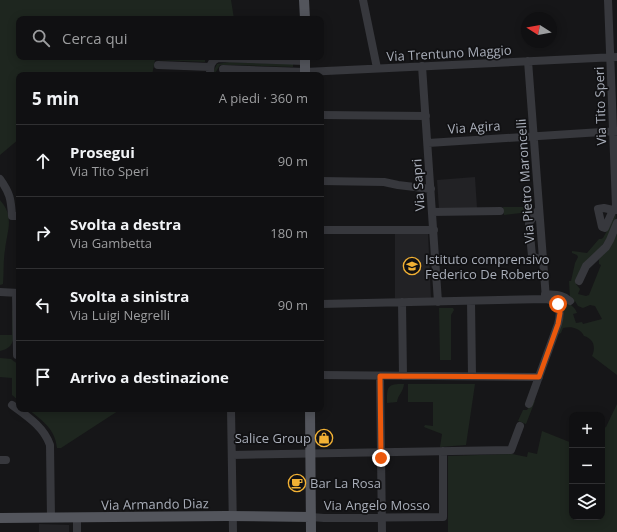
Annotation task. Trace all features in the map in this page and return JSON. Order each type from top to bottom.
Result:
[{"type":"main road","points":[[304,0],[305,16]]},
{"type":"main road","points":[[305,60],[305,72]]},
{"type":"main road","points":[[310,412],[311,532]]},
{"type":"main road","name":"Via Armando Diaz","points":[[0,518],[233,516],[311,517]]},
{"type":"street","points":[[363,0],[377,68]]},
{"type":"street","name":"Via Tito Speri","points":[[608,0],[614,57],[615,210]]},
{"type":"street","name":"Via Trentuno Maggio","points":[[319,72],[614,57]]},
{"type":"street","points":[[158,65],[210,71],[212,62],[215,60]]},
{"type":"street","name":"Via Pietro Maroncelli","points":[[528,61],[545,296]]},
{"type":"street","name":"Via Sapri","points":[[422,66],[438,302]]},
{"type":"street","name":"Via Trentuno Maggio","points":[[223,69],[284,72]]},
{"type":"street","points":[[324,115],[426,116]]},
{"type":"street","name":"Via Agira","points":[[428,143],[533,135],[615,131]]},
{"type":"street","points":[[0,179],[8,190],[15,216]]},
{"type":"street","points":[[324,181],[384,182],[431,189]]},
{"type":"street","points":[[432,212],[500,211]]},
{"type":"street","points":[[579,281],[586,266],[606,248],[617,223]]},
{"type":"street","points":[[324,230],[434,230]]},
{"type":"street","points":[[0,292],[16,293]]},
{"type":"street","points":[[324,304],[471,301],[561,295],[565,296],[570,301]]},
{"type":"street","points":[[529,404],[559,318],[557,302],[545,296]]},
{"type":"street","points":[[471,301],[472,376]]},
{"type":"street","points":[[402,302],[402,376]]},
{"type":"street","points":[[324,375],[539,377]]},
{"type":"street","points":[[380,376],[382,532]]},
{"type":"street","points":[[12,405],[16,408]]},
{"type":"street","points":[[21,412],[45,432],[50,445],[51,518]]},
{"type":"street","points":[[231,412],[234,532]]},
{"type":"street","points":[[232,455],[511,450],[520,426]]},
{"type":"street","name":"Via Angelo Mosso","points":[[311,517],[443,517],[443,451]]},
{"type":"street","points":[[77,518],[77,532]]},
{"type":"shaded area","points":[[0,0],[231,0],[234,16],[16,16],[16,60],[155,60],[153,72],[16,72],[16,142],[0,155]]},
{"type":"shaded area","points":[[155,60],[205,60],[205,62]]},
{"type":"shaded area","points":[[229,62],[293,64],[293,67],[220,65],[216,72],[213,72],[217,64]]},
{"type":"shaded area","points":[[475,177],[477,208],[439,209],[437,180]]},
{"type":"shaded area","points":[[0,200],[5,206],[9,218],[9,224],[4,254],[3,284],[0,285]]},
{"type":"shaded area","points":[[503,207],[524,207],[524,210],[531,210],[530,212],[504,215]]},
{"type":"shaded area","points":[[616,214],[612,230],[576,281],[576,284],[580,289],[578,294],[586,296],[589,295],[601,265],[599,264],[599,259],[608,249],[617,234],[617,375],[592,356],[594,347],[592,341],[584,336],[580,331],[575,328],[566,327],[563,328],[559,334],[561,319],[552,296],[573,307],[577,313],[573,314],[576,323],[582,322],[583,324],[602,319],[595,306],[590,305],[583,308],[578,306],[575,301],[574,303],[570,299],[569,281],[571,281],[578,257],[572,253],[572,251],[587,253],[599,239],[603,238]]},
{"type":"shaded area","name":"Istituto comprensivo Federico De Roberto","points":[[395,233],[428,233],[431,298],[395,298]]},
{"type":"shaded area","points":[[439,308],[453,308],[454,310],[451,315],[451,360],[440,360]]},
{"type":"shaded area","points":[[12,309],[15,323],[15,334],[12,344],[6,349],[0,351],[0,335],[12,335]]},
{"type":"shaded area","points":[[0,358],[11,359],[16,363],[16,398],[12,395],[12,378],[0,377]]},
{"type":"shaded area","points":[[404,384],[397,402],[387,403],[387,393],[389,387]]},
{"type":"shaded area","points":[[408,384],[475,384],[466,445],[440,447],[442,434],[424,427],[425,425],[433,426],[433,402],[408,402]]},
{"type":"shaded area","points":[[533,401],[535,401],[526,424],[518,421],[523,410],[527,410]]},
{"type":"shaded area","points":[[617,404],[617,532],[448,532],[448,456],[512,454],[527,457],[528,452],[537,454],[542,431],[569,442],[569,520],[605,520],[606,427]]},
{"type":"shaded area","points":[[32,412],[116,412],[61,448],[57,448],[54,435],[43,421]]},
{"type":"shaded area","points":[[39,524],[69,525],[69,532],[39,532]]},
{"type":"place","name":"Istituto comprensivo Federico De Roberto","points":[[412,266]]},
{"type":"place","name":"Salice Group","points":[[324,438]]},
{"type":"place","name":"Bar La Rosa","points":[[297,483]]},
{"type":"route","points":[[381,458],[380,376],[539,377],[558,324],[560,313],[558,304]]}]
